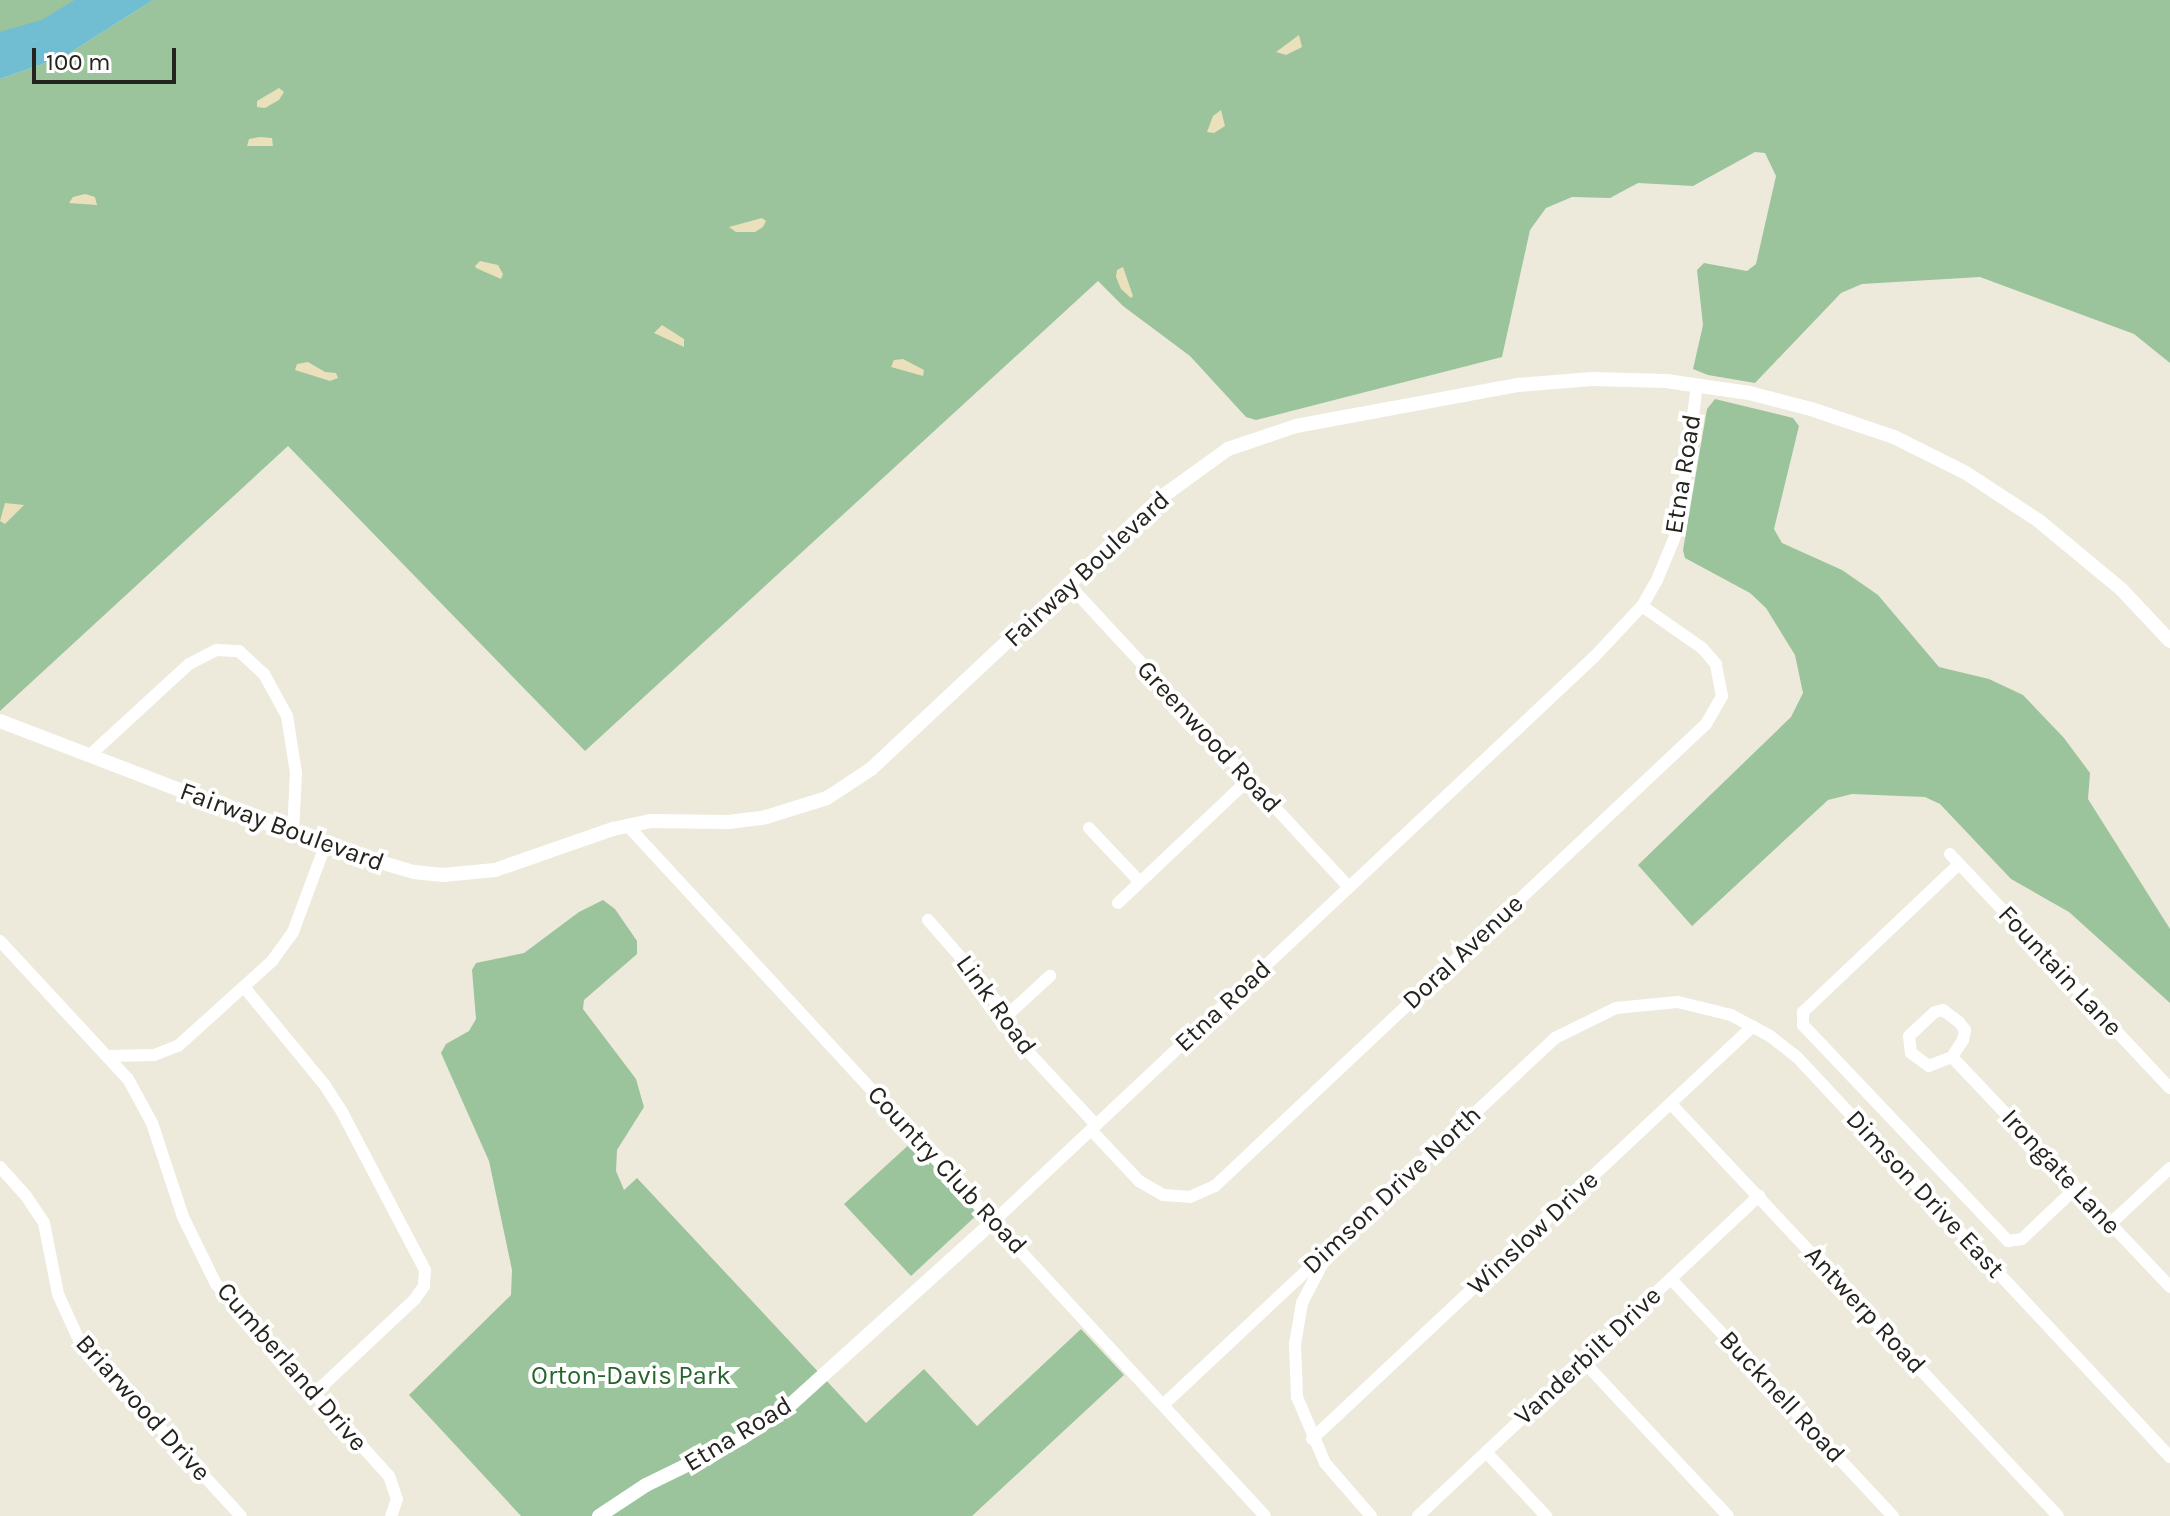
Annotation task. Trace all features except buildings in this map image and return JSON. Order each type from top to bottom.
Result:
[{"type":"street","name":"Fairway Boulevard","points":[[0,721],[325,846],[414,872],[468,874],[515,865],[627,825],[650,821],[755,819],[800,809],[827,798],[866,773],[911,735],[1185,478],[1228,449],[1269,433],[1545,382],[1634,379],[1697,385],[1770,397],[1855,422],[1966,473],[2058,535],[2122,590],[2170,641]]},
{"type":"street","name":"Etna Road","points":[[599,1516],[646,1485],[742,1438],[788,1407],[1094,1128],[1595,656],[1642,606],[1657,580],[1679,527],[1697,385]]},
{"type":"street","name":"Greenwood Road","points":[[1070,586],[1349,887]]},
{"type":"street","name":"Doral Avenue","points":[[1094,1128],[1139,1181],[1163,1195],[1190,1197],[1215,1186],[1706,724],[1722,696],[1716,664],[1702,648],[1642,606]]},
{"type":"street","points":[[90,755],[189,664],[217,650],[239,651],[264,674],[287,716],[296,773],[293,833]]},
{"type":"street","points":[[1118,903],[1249,779]]},
{"type":"street","name":"Country Club Road","points":[[627,825],[1265,1516]]},
{"type":"street","points":[[1089,828],[1140,882]]},
{"type":"street","points":[[107,1056],[167,1052],[189,1038],[272,961],[293,932],[325,846]]},
{"type":"street","name":"Fountain Lane","points":[[2076,1188],[2022,1239],[2008,1241],[1803,1025],[1803,1012],[1954,859],[2170,1088]]},
{"type":"street","name":"Link Road","points":[[928,920],[966,959],[1019,1042],[1094,1128]]},
{"type":"street","name":"Cumberland Drive","points":[[0,941],[107,1056],[142,1100],[183,1217],[216,1284],[394,1483],[397,1499],[391,1516]]},
{"type":"street","points":[[1003,1019],[1050,976]]},
{"type":"street","points":[[244,987],[324,1084],[342,1112],[425,1270],[424,1286],[415,1299],[314,1394]]},
{"type":"street","name":"Dimson Drive East","points":[[1638,1004],[1678,1002],[1713,1009],[1753,1026],[1797,1057],[2170,1457]]},
{"type":"street","name":"Dimson Drive North","points":[[1163,1405],[1555,1038],[1597,1014],[1638,1004]]},
{"type":"street","points":[[1943,1010],[1952,1015],[1965,1030],[1963,1040],[1952,1057],[1929,1066],[1919,1062],[1907,1046],[1909,1036],[1935,1012],[1943,1010]]},
{"type":"street","name":"Winslow Drive","points":[[1312,1439],[1753,1026]]},
{"type":"street","name":"Irongate Lane","points":[[1952,1057],[2170,1287]]},
{"type":"street","name":"Antwerp Road","points":[[1671,1104],[2058,1516]]},
{"type":"street","name":"Briarwood Drive","points":[[0,1167],[26,1196],[44,1223],[58,1294],[79,1340],[241,1516]]},
{"type":"street","points":[[2110,1224],[2170,1168]]},
{"type":"street","name":"Vanderbilt Drive","points":[[1418,1516],[1759,1196]]},
{"type":"street","points":[[1331,1247],[1302,1303],[1295,1344],[1297,1397],[1312,1439],[1325,1463],[1371,1516]]},
{"type":"street","name":"Bucknell Road","points":[[1671,1279],[1893,1516]]},
{"type":"street","points":[[1583,1361],[1728,1516]]},
{"type":"street","points":[[1486,1452],[1546,1516]]},
{"type":"green space","points":[[0,0],[96,0],[64,25],[34,41],[0,44]]},
{"type":"green space","points":[[153,0],[2170,0],[2170,363],[2134,334],[1980,277],[1862,284],[1841,293],[1755,383],[1708,375],[1693,369],[1703,325],[1697,270],[1704,263],[1747,271],[1756,264],[1776,176],[1765,153],[1755,152],[1693,186],[1638,183],[1610,198],[1572,197],[1546,208],[1530,230],[1502,357],[1256,420],[1246,417],[1190,356],[1123,306],[1098,281],[585,751],[288,446],[0,711],[0,79],[65,56]]},
{"type":"green space","points":[[1715,399],[1793,418],[1799,426],[1774,529],[1782,543],[1842,570],[1878,595],[1939,667],[1989,679],[2023,695],[2064,738],[2090,773],[2088,799],[2170,929],[2170,1003],[2069,912],[2011,879],[1940,804],[1925,797],[1852,794],[1828,800],[1692,926],[1638,865],[1791,717],[1803,693],[1795,655],[1766,608],[1750,593],[1685,558],[1683,550],[1707,409]]},
{"type":"green space","name":"Orton-Davis Park","points":[[603,900],[615,909],[637,941],[637,954],[584,1000],[583,1009],[636,1079],[644,1107],[617,1150],[616,1171],[624,1190],[637,1178],[866,1423],[924,1369],[977,1426],[1081,1329],[1124,1375],[972,1516],[521,1516],[409,1395],[511,1295],[512,1270],[489,1161],[441,1053],[446,1044],[469,1031],[476,1019],[472,970],[476,963],[524,953],[579,912]]},
{"type":"green space","points":[[913,1141],[979,1213],[911,1276],[844,1204]]},
{"type":"sand","points":[[1299,35],[1302,47],[1286,55],[1276,52]]},
{"type":"sand","points":[[279,88],[284,92],[279,100],[265,108],[257,107],[257,101]]},
{"type":"sand","points":[[1221,110],[1225,126],[1214,133],[1207,132],[1213,116]]},
{"type":"sand","points":[[272,138],[273,146],[247,146],[249,139]]},
{"type":"sand","points":[[85,194],[95,197],[97,205],[69,203],[73,197]]},
{"type":"sand","points":[[762,218],[766,221],[763,227],[755,232],[736,232],[729,227]]},
{"type":"sand","points":[[480,261],[498,265],[503,274],[501,279],[476,268]]},
{"type":"sand","points":[[1123,267],[1133,296],[1131,298],[1121,289],[1116,277],[1117,270]]},
{"type":"sand","points":[[662,325],[684,339],[684,347],[654,333]]},
{"type":"sand","points":[[903,359],[924,370],[923,376],[891,367],[894,360]]},
{"type":"sand","points":[[308,362],[325,372],[336,373],[338,378],[330,381],[295,370],[297,364]]},
{"type":"sand","points":[[5,503],[24,505],[5,524],[0,521]]},
{"type":"water","points":[[96,0],[153,0],[65,56],[0,79],[0,44],[34,41],[64,25]]},
{"type":"waterway","points":[[0,41],[46,28],[92,0]]}]
